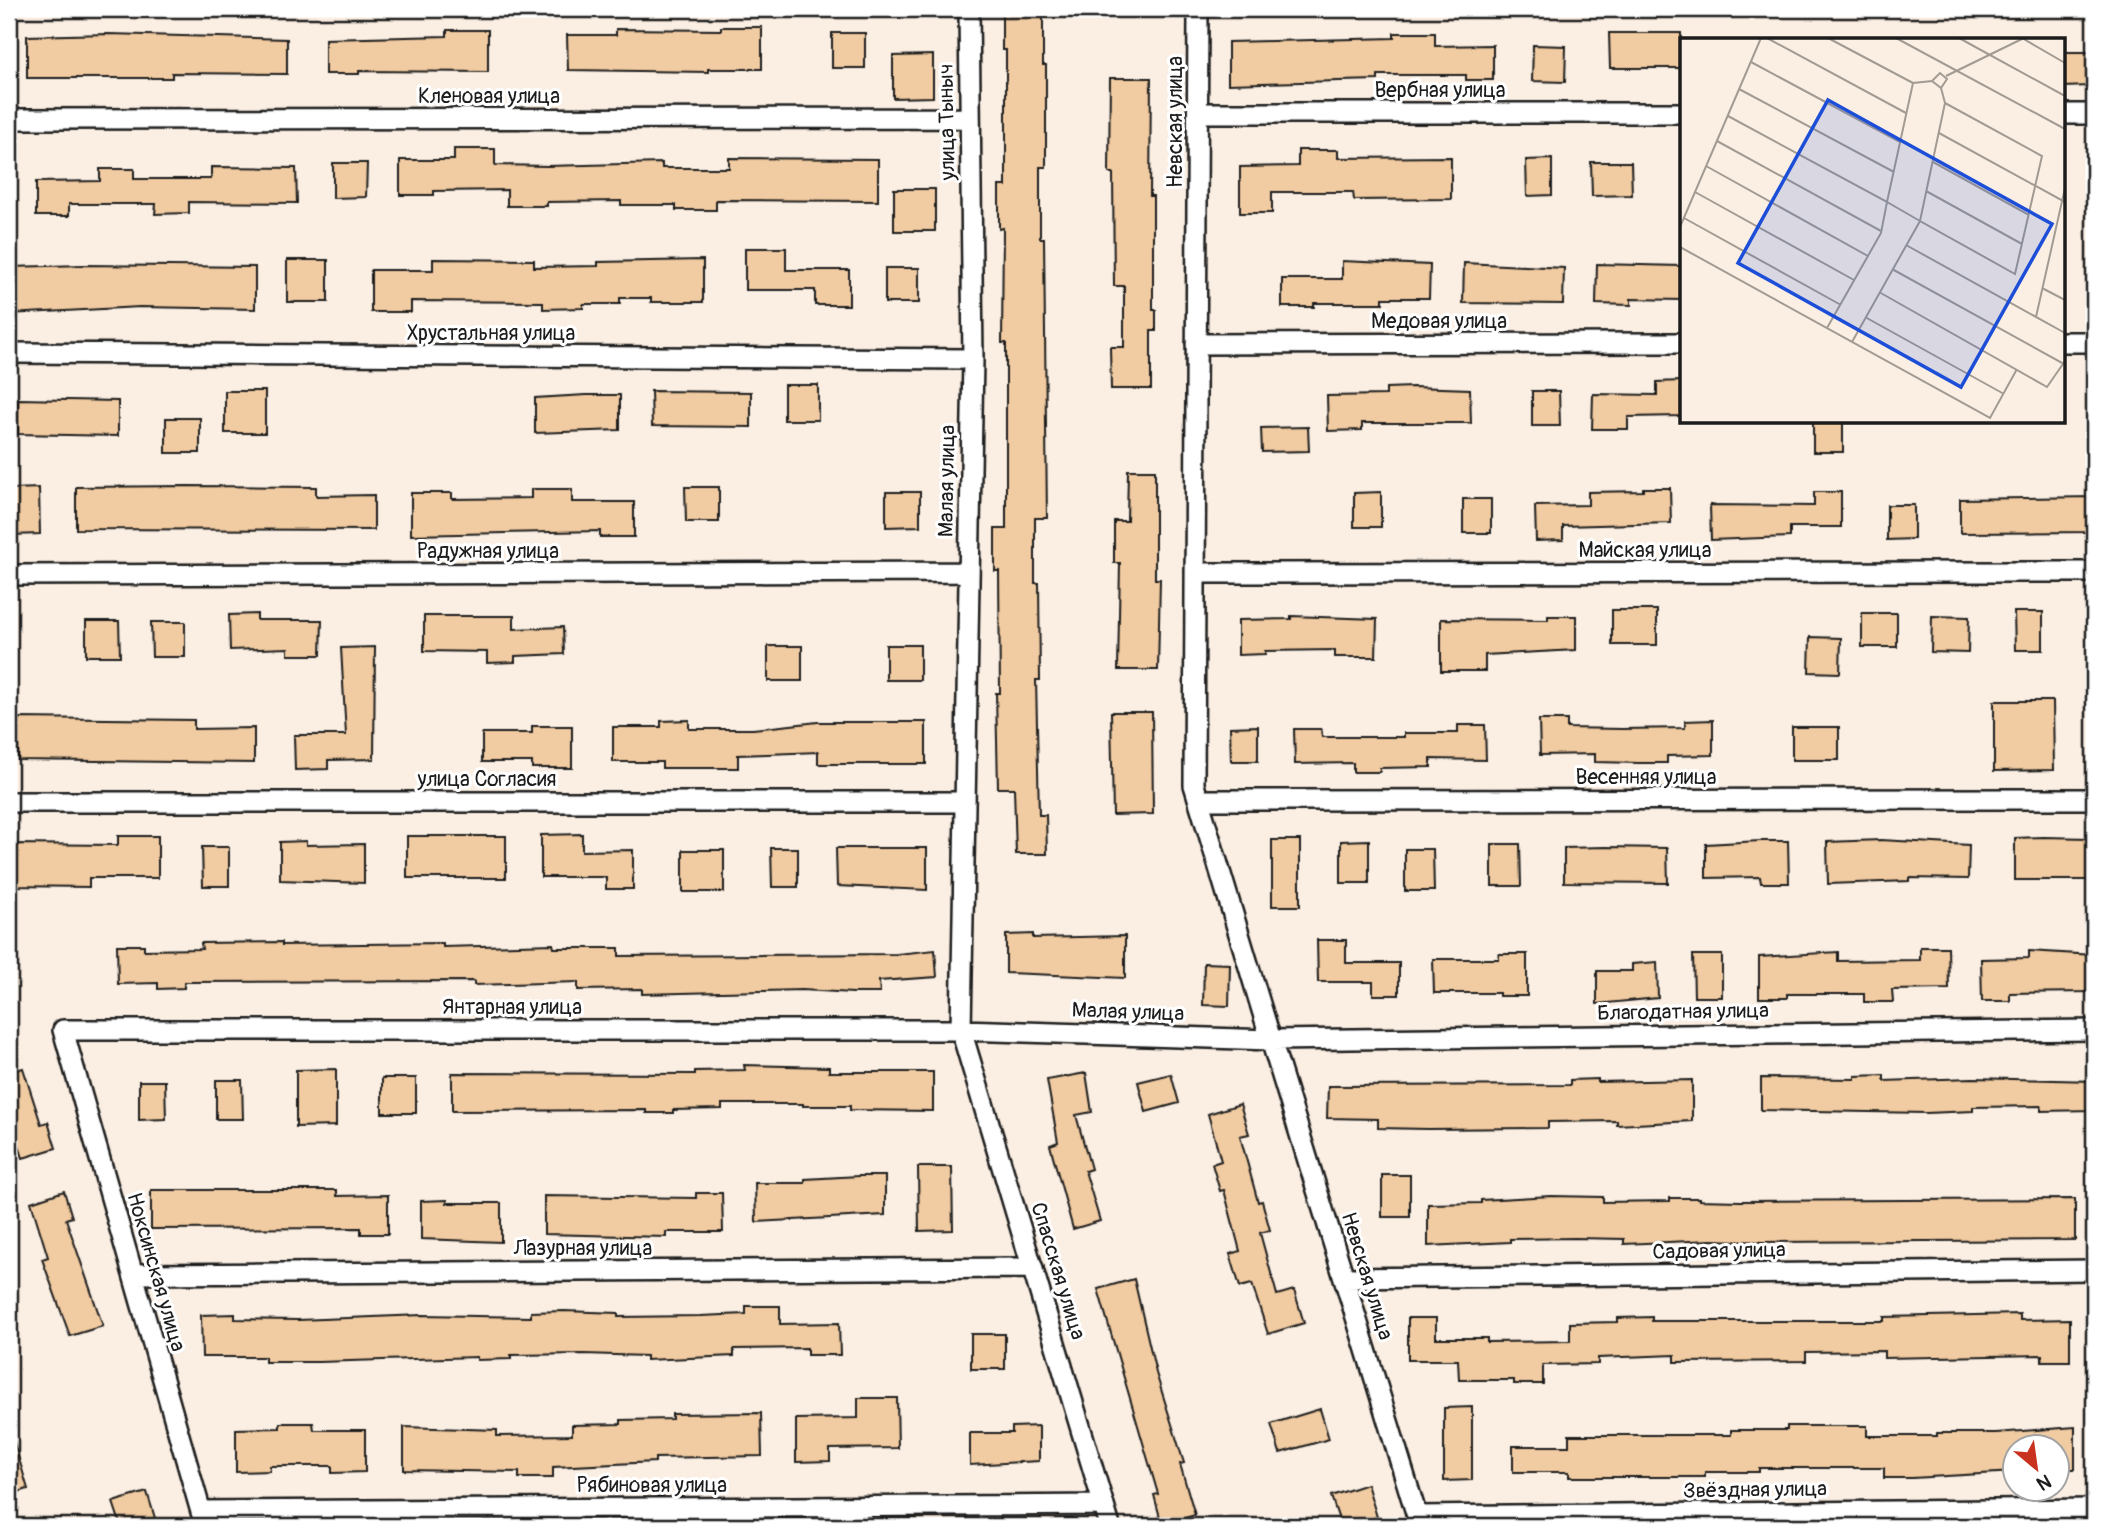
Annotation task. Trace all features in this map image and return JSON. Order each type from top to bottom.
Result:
[{"type":"street","name":"улица Тыныч","points":[[969,9],[971,235]]},
{"type":"street","name":"Невская улица","points":[[1196,344],[1198,9]]},
{"type":"street","name":"Вербная улица","points":[[1198,113],[1680,113]]},
{"type":"street","points":[[2064,114],[2094,114]]},
{"type":"street","name":"Кленовая улица","points":[[9,119],[969,118]]},
{"type":"street","name":"Малая улица","points":[[971,235],[973,359],[961,1030],[1271,1040]]},
{"type":"street","points":[[2064,342],[2094,342]]},
{"type":"street","name":"Медовая улица","points":[[1196,344],[1680,343]]},
{"type":"street","points":[[1196,344],[1194,785],[1271,1040]]},
{"type":"street","name":"Хрустальная улица","points":[[9,353],[973,359]]},
{"type":"street","name":"Радужная улица","points":[[9,575],[968,572]]},
{"type":"street","name":"Майская улица","points":[[1195,573],[2094,572]]},
{"type":"street","name":"Весенняя улица","points":[[1199,800],[2094,799]]},
{"type":"street","name":"улица Согласия","points":[[9,802],[965,802]]},
{"type":"street","name":"Янтарная улица","points":[[64,1030],[961,1030]]},
{"type":"street","name":"Ноксинская улица","points":[[64,1030],[203,1519]]},
{"type":"street","name":"Спасская улица","points":[[961,1030],[1110,1526]]},
{"type":"street","name":"Благодатная улица","points":[[1271,1040],[2094,1030]]},
{"type":"street","name":"Невская улица","points":[[1271,1040],[1418,1521]]},
{"type":"street","name":"Лазурная улица","points":[[133,1274],[1033,1268]]},
{"type":"street","name":"Садовая улица","points":[[1344,1278],[2094,1270]]},
{"type":"street","name":"Рябиновая улица","points":[[203,1519],[1104,1505]]},
{"type":"street","name":"Звёздная улица","points":[[1418,1521],[2094,1508]]},
{"type":"building","points":[[1002,9],[1043,9],[1043,65],[1046,65],[1046,167],[1040,167],[1040,238],[1044,238],[1047,518],[1035,518],[1035,583],[1039,583],[1040,680],[1036,680],[1039,815],[1046,815],[1047,854],[1016,854],[1014,788],[998,788],[996,693],[1000,693],[999,571],[995,571],[995,529],[1006,529],[1006,343],[1002,343],[1003,228],[999,229],[999,186],[1006,186],[1006,50],[1002,50]]},
{"type":"building","points":[[721,27],[762,27],[762,69],[708,69],[708,72],[568,70],[567,35],[616,35],[616,29],[721,30]]},
{"type":"building","points":[[447,30],[488,30],[488,72],[359,71],[359,74],[325,74],[325,39],[447,36]]},
{"type":"building","points":[[832,33],[865,33],[865,68],[832,68]]},
{"type":"building","points":[[1394,33],[1435,33],[1435,46],[1493,45],[1493,80],[1466,80],[1466,75],[1378,75],[1378,80],[1228,84],[1228,42],[1394,38]]},
{"type":"building","points":[[1609,33],[1681,33],[1680,68],[1610,68]]},
{"type":"building","points":[[109,34],[287,39],[287,74],[172,73],[172,78],[27,78],[27,36]]},
{"type":"building","points":[[1533,45],[1566,46],[1565,82],[1532,81]]},
{"type":"building","points":[[2064,52],[2089,52],[2090,86],[2064,87]]},
{"type":"building","points":[[933,55],[933,97],[893,98],[893,56]]},
{"type":"building","points":[[1110,78],[1151,78],[1150,196],[1153,196],[1153,310],[1156,310],[1156,331],[1151,331],[1151,389],[1111,389],[1110,347],[1124,347],[1124,286],[1114,286],[1113,173],[1109,173]]},
{"type":"building","points":[[454,149],[495,149],[495,165],[662,163],[662,168],[729,168],[729,158],[878,159],[878,201],[716,200],[716,210],[676,210],[676,205],[621,205],[621,201],[547,202],[547,206],[507,206],[507,190],[434,191],[434,195],[400,195],[400,160],[454,160]]},
{"type":"building","points":[[1298,150],[1338,150],[1338,158],[1451,157],[1451,199],[1354,200],[1353,192],[1272,192],[1272,213],[1240,213],[1240,167],[1298,166]]},
{"type":"building","points":[[1552,159],[1552,195],[1527,196],[1526,160]]},
{"type":"building","points":[[1591,162],[1631,162],[1632,195],[1592,196]]},
{"type":"building","points":[[333,163],[367,163],[366,197],[333,198]]},
{"type":"building","points":[[211,167],[296,168],[297,203],[189,202],[189,213],[155,214],[156,204],[69,204],[69,216],[36,216],[36,182],[100,181],[100,169],[134,169],[134,179],[211,179]]},
{"type":"building","points":[[894,189],[935,189],[935,231],[894,231]]},
{"type":"building","points":[[745,248],[786,248],[786,270],[849,270],[849,305],[815,305],[815,290],[745,290]]},
{"type":"building","points":[[433,259],[534,260],[534,267],[598,266],[598,262],[703,260],[703,302],[651,302],[651,298],[620,298],[620,304],[583,304],[583,308],[543,309],[543,302],[411,301],[411,312],[371,312],[371,270],[433,270]]},
{"type":"building","points":[[287,260],[328,260],[328,302],[287,302]]},
{"type":"building","points":[[1342,261],[1430,265],[1429,298],[1383,298],[1383,303],[1314,303],[1314,307],[1282,307],[1282,279],[1342,279]]},
{"type":"building","points":[[1464,263],[1564,268],[1563,304],[1463,303]]},
{"type":"building","points":[[1597,264],[1680,266],[1680,300],[1631,299],[1631,305],[1596,304]]},
{"type":"building","points":[[9,267],[255,267],[255,309],[140,307],[9,314]]},
{"type":"building","points":[[885,268],[919,268],[919,303],[885,303]]},
{"type":"building","points":[[1680,381],[1680,416],[1628,417],[1628,429],[1592,429],[1593,394],[1657,395],[1657,382]]},
{"type":"building","points":[[784,385],[818,385],[818,420],[784,420]]},
{"type":"building","points":[[1386,388],[1470,389],[1471,423],[1362,423],[1362,430],[1328,431],[1327,396],[1386,395]]},
{"type":"building","points":[[225,391],[265,391],[265,433],[225,433]]},
{"type":"building","points":[[651,391],[751,392],[751,427],[652,426]]},
{"type":"building","points":[[1532,391],[1559,391],[1560,426],[1532,426]]},
{"type":"building","points":[[620,395],[620,430],[535,433],[535,398]]},
{"type":"building","points":[[18,399],[118,401],[118,436],[18,434]]},
{"type":"building","points":[[166,418],[200,418],[200,453],[166,453]]},
{"type":"building","points":[[1813,424],[1843,424],[1843,452],[1813,452]]},
{"type":"building","points":[[1308,427],[1309,451],[1262,452],[1261,428]]},
{"type":"building","points":[[1128,470],[1155,470],[1155,579],[1160,579],[1158,670],[1118,670],[1120,563],[1114,563],[1114,521],[1127,521]]},
{"type":"building","points":[[76,487],[316,487],[316,496],[374,495],[374,530],[76,529]]},
{"type":"building","points":[[685,487],[719,487],[719,522],[686,522]]},
{"type":"building","points":[[39,488],[40,534],[12,535],[12,489]]},
{"type":"building","points":[[1643,488],[1670,488],[1671,523],[1563,526],[1563,540],[1536,541],[1535,506],[1588,505],[1588,492],[1643,491]]},
{"type":"building","points":[[531,489],[572,489],[572,502],[634,502],[634,537],[600,537],[600,531],[411,535],[411,493],[452,493],[452,499],[531,498]]},
{"type":"building","points":[[886,492],[920,492],[920,526],[886,527]]},
{"type":"building","points":[[1381,492],[1381,527],[1354,527],[1354,493]]},
{"type":"building","points":[[1814,492],[1841,492],[1841,527],[1790,527],[1790,537],[1711,540],[1710,505],[1814,506]]},
{"type":"building","points":[[2094,497],[2094,532],[1960,533],[1960,499]]},
{"type":"building","points":[[1463,499],[1491,499],[1491,533],[1463,533]]},
{"type":"building","points":[[1887,505],[1914,505],[1914,539],[1887,540]]},
{"type":"building","points":[[1612,610],[1657,610],[1657,645],[1612,645]]},
{"type":"building","points":[[2014,612],[2043,612],[2043,650],[2015,650]]},
{"type":"building","points":[[1862,613],[1897,613],[1897,647],[1862,647]]},
{"type":"building","points":[[257,614],[257,620],[322,620],[321,655],[288,655],[288,648],[230,650],[229,615]]},
{"type":"building","points":[[424,616],[514,616],[514,629],[563,627],[564,654],[515,656],[515,662],[487,663],[487,652],[424,651]]},
{"type":"building","points":[[1291,616],[1377,619],[1376,657],[1335,657],[1335,650],[1265,651],[1265,654],[1238,655],[1238,620],[1291,619]]},
{"type":"building","points":[[1548,616],[1576,616],[1576,650],[1485,655],[1485,671],[1441,671],[1441,619],[1548,620]]},
{"type":"building","points":[[1932,616],[1969,617],[1968,653],[1931,652]]},
{"type":"building","points":[[86,621],[119,621],[120,656],[86,656]]},
{"type":"building","points":[[151,622],[185,622],[185,657],[152,657]]},
{"type":"building","points":[[1810,637],[1841,638],[1840,673],[1809,672]]},
{"type":"building","points":[[886,645],[920,645],[920,680],[886,680]]},
{"type":"building","points":[[768,646],[802,646],[802,681],[768,681]]},
{"type":"building","points":[[375,647],[374,759],[328,760],[328,769],[295,770],[294,735],[346,735],[341,648]]},
{"type":"building","points":[[1994,701],[2053,701],[2054,770],[1994,771]]},
{"type":"building","points":[[1111,712],[1152,712],[1153,814],[1113,815]]},
{"type":"building","points":[[18,718],[194,720],[194,729],[254,728],[254,763],[18,760]]},
{"type":"building","points":[[689,720],[689,729],[753,729],[818,722],[926,722],[926,764],[818,764],[818,752],[738,755],[738,768],[662,768],[662,762],[613,762],[613,727],[661,727],[661,721]]},
{"type":"building","points":[[1539,720],[1567,720],[1567,728],[1622,729],[1685,728],[1685,721],[1713,720],[1713,755],[1667,756],[1667,763],[1639,763],[1595,762],[1595,754],[1540,755]]},
{"type":"building","points":[[1458,725],[1485,725],[1486,760],[1431,759],[1431,767],[1380,768],[1380,772],[1353,772],[1353,763],[1295,764],[1294,729],[1321,729],[1322,737],[1404,737],[1404,733],[1458,733]]},
{"type":"building","points":[[532,726],[572,726],[572,768],[532,768],[532,762],[482,762],[482,733],[532,733]]},
{"type":"building","points":[[1258,726],[1258,761],[1231,761],[1230,727]]},
{"type":"building","points":[[1792,727],[1839,727],[1839,760],[1792,760]]},
{"type":"building","points":[[582,834],[582,851],[633,850],[633,889],[606,889],[606,877],[541,877],[541,835]]},
{"type":"building","points":[[118,836],[158,836],[158,878],[89,878],[89,887],[9,886],[9,844],[118,845]]},
{"type":"building","points":[[407,836],[506,836],[506,878],[407,878]]},
{"type":"building","points":[[2015,838],[2090,838],[2091,880],[2015,880]]},
{"type":"building","points":[[1272,840],[1300,840],[1300,906],[1272,906]]},
{"type":"building","points":[[1369,840],[1369,883],[1341,883],[1341,841]]},
{"type":"building","points":[[1881,840],[1969,845],[1968,879],[1909,878],[1909,881],[1828,884],[1827,842]]},
{"type":"building","points":[[306,841],[306,845],[364,844],[364,883],[280,880],[280,842]]},
{"type":"building","points":[[1788,841],[1789,883],[1761,883],[1760,877],[1706,878],[1706,844]]},
{"type":"building","points":[[1492,844],[1520,844],[1521,886],[1492,886]]},
{"type":"building","points":[[202,847],[229,847],[229,886],[203,886]]},
{"type":"building","points":[[771,848],[798,848],[798,887],[772,887]]},
{"type":"building","points":[[836,848],[927,848],[927,890],[837,886]]},
{"type":"building","points":[[1564,848],[1667,848],[1668,883],[1564,882]]},
{"type":"building","points":[[1405,849],[1433,849],[1434,891],[1405,891]]},
{"type":"building","points":[[683,850],[724,850],[724,892],[683,892]]},
{"type":"building","points":[[1033,934],[1033,938],[1125,936],[1125,978],[1006,973],[1006,935]]},
{"type":"building","points":[[1317,940],[1346,940],[1346,963],[1399,963],[1399,995],[1373,995],[1373,982],[1318,982]]},
{"type":"building","points":[[282,942],[282,945],[443,943],[443,947],[553,944],[554,948],[619,948],[619,956],[897,954],[935,950],[937,977],[879,981],[880,993],[802,990],[642,994],[642,989],[578,990],[578,982],[474,985],[474,981],[184,982],[184,988],[158,989],[158,983],[118,984],[117,945],[144,945],[144,950],[202,949],[201,943]]},
{"type":"building","points":[[1920,947],[1948,947],[1949,989],[1892,990],[1893,1002],[1864,1002],[1864,994],[1787,994],[1787,998],[1759,998],[1759,957],[1838,952],[1838,961],[1920,960]]},
{"type":"building","points":[[2029,951],[2094,955],[2094,992],[2010,993],[2010,1001],[1982,1001],[1981,959],[2029,958]]},
{"type":"building","points":[[1499,954],[1527,954],[1527,996],[1434,993],[1433,959],[1499,959]]},
{"type":"building","points":[[1693,955],[1722,955],[1722,997],[1694,997]]},
{"type":"building","points":[[1657,962],[1658,998],[1597,1004],[1597,971],[1632,971],[1632,964]]},
{"type":"building","points":[[1204,963],[1230,964],[1229,1006],[1203,1005]]},
{"type":"building","points":[[744,1065],[829,1067],[829,1072],[933,1072],[933,1111],[850,1110],[850,1106],[803,1104],[722,1104],[722,1109],[673,1110],[673,1113],[646,1113],[646,1110],[452,1111],[452,1073],[695,1074],[695,1071],[745,1070]]},
{"type":"building","points":[[23,1068],[41,1124],[48,1122],[56,1148],[23,1158],[9,1115],[9,1072]]},
{"type":"building","points":[[336,1069],[336,1126],[296,1127],[296,1070]]},
{"type":"building","points":[[1086,1073],[1092,1112],[1076,1115],[1091,1169],[1085,1171],[1100,1221],[1073,1229],[1050,1145],[1058,1142],[1047,1080]]},
{"type":"building","points":[[1171,1074],[1179,1103],[1146,1112],[1138,1082]]},
{"type":"building","points":[[1884,1075],[1884,1081],[1973,1078],[2094,1081],[2094,1110],[2041,1111],[2041,1106],[1973,1107],[1973,1111],[1926,1113],[1761,1110],[1761,1078],[1855,1079],[1855,1076]]},
{"type":"building","points":[[382,1078],[416,1078],[416,1113],[382,1113]]},
{"type":"building","points":[[1598,1079],[1598,1082],[1692,1080],[1692,1121],[1617,1125],[1617,1121],[1548,1122],[1548,1128],[1428,1129],[1378,1128],[1378,1119],[1327,1118],[1328,1086],[1570,1085],[1570,1080]]},
{"type":"building","points":[[216,1080],[242,1080],[243,1119],[216,1119]]},
{"type":"building","points":[[139,1081],[165,1081],[166,1119],[139,1120]]},
{"type":"building","points":[[1240,1104],[1249,1134],[1240,1136],[1258,1202],[1262,1201],[1270,1230],[1260,1233],[1277,1295],[1294,1290],[1304,1323],[1268,1334],[1252,1284],[1240,1287],[1230,1254],[1240,1251],[1224,1190],[1220,1191],[1212,1164],[1221,1161],[1208,1114]]},
{"type":"building","points":[[918,1167],[952,1167],[953,1230],[919,1231]]},
{"type":"building","points":[[1382,1175],[1410,1175],[1410,1217],[1382,1217]]},
{"type":"building","points":[[885,1176],[885,1215],[756,1222],[755,1183],[805,1183],[805,1179]]},
{"type":"building","points":[[151,1190],[337,1190],[337,1196],[388,1195],[388,1234],[361,1234],[361,1228],[151,1229]]},
{"type":"building","points":[[64,1191],[72,1217],[66,1219],[103,1326],[70,1336],[42,1259],[48,1257],[31,1202]]},
{"type":"building","points":[[696,1193],[722,1193],[723,1232],[666,1232],[666,1237],[544,1234],[544,1196],[696,1198]]},
{"type":"building","points":[[1551,1196],[1603,1197],[1603,1202],[1670,1201],[1670,1198],[1740,1201],[2075,1199],[2075,1240],[1712,1240],[1624,1244],[1624,1239],[1575,1238],[1510,1239],[1510,1242],[1428,1246],[1428,1204],[1481,1203],[1481,1200]]},
{"type":"building","points":[[447,1200],[447,1203],[501,1203],[501,1242],[421,1239],[421,1201]]},
{"type":"building","points":[[1134,1279],[1156,1373],[1184,1463],[1180,1464],[1195,1515],[1162,1525],[1154,1495],[1158,1494],[1098,1289]]},
{"type":"building","points":[[746,1306],[780,1306],[780,1324],[839,1323],[840,1355],[807,1355],[807,1348],[734,1349],[734,1356],[646,1360],[646,1356],[584,1354],[511,1355],[511,1359],[477,1360],[477,1357],[319,1362],[265,1362],[265,1357],[202,1357],[201,1315],[235,1314],[235,1319],[298,1320],[422,1315],[531,1317],[531,1312],[564,1311],[618,1313],[618,1317],[700,1316],[746,1314]]},
{"type":"building","points":[[2020,1314],[2020,1320],[2070,1319],[2070,1361],[2042,1361],[2042,1355],[1884,1358],[1884,1351],[1806,1352],[1806,1361],[1675,1362],[1675,1355],[1598,1358],[1598,1364],[1543,1365],[1543,1384],[1514,1384],[1514,1380],[1459,1380],[1458,1360],[1408,1360],[1408,1318],[1436,1318],[1436,1338],[1487,1338],[1487,1342],[1570,1341],[1570,1323],[1618,1322],[1618,1318],[1652,1317],[1652,1321],[1884,1321],[1884,1317]]},
{"type":"building","points":[[971,1334],[1005,1334],[1005,1369],[971,1369]]},
{"type":"building","points":[[858,1398],[897,1398],[898,1448],[830,1449],[830,1461],[796,1462],[796,1419],[858,1418]]},
{"type":"building","points":[[1472,1407],[1472,1480],[1444,1481],[1444,1408]]},
{"type":"building","points":[[1320,1409],[1329,1439],[1280,1453],[1271,1424]]},
{"type":"building","points":[[761,1413],[762,1456],[655,1458],[655,1462],[553,1467],[553,1478],[519,1478],[519,1472],[404,1470],[404,1427],[497,1430],[497,1436],[572,1435],[572,1425],[672,1419],[672,1414]]},
{"type":"building","points":[[280,1423],[313,1423],[314,1430],[365,1430],[365,1472],[332,1473],[332,1466],[270,1466],[270,1471],[236,1472],[236,1429],[280,1428]]},
{"type":"building","points":[[1039,1426],[1039,1461],[970,1465],[970,1433],[1012,1433],[1012,1427]]},
{"type":"building","points":[[1787,1426],[1867,1426],[1867,1436],[1937,1436],[1937,1433],[1996,1433],[2075,1427],[2075,1469],[2072,1469],[2072,1434],[2002,1434],[2002,1473],[1884,1478],[1884,1468],[1759,1468],[1759,1472],[1705,1472],[1705,1477],[1569,1477],[1569,1472],[1513,1472],[1513,1446],[1569,1446],[1569,1435],[1731,1435],[1731,1430],[1787,1430]]},
{"type":"building","points":[[9,1439],[13,1439],[28,1489],[9,1495]]},
{"type":"building","points":[[1367,1484],[1377,1517],[1341,1526],[1331,1496]]},
{"type":"building","points":[[147,1492],[155,1518],[121,1526],[113,1502]]}]
